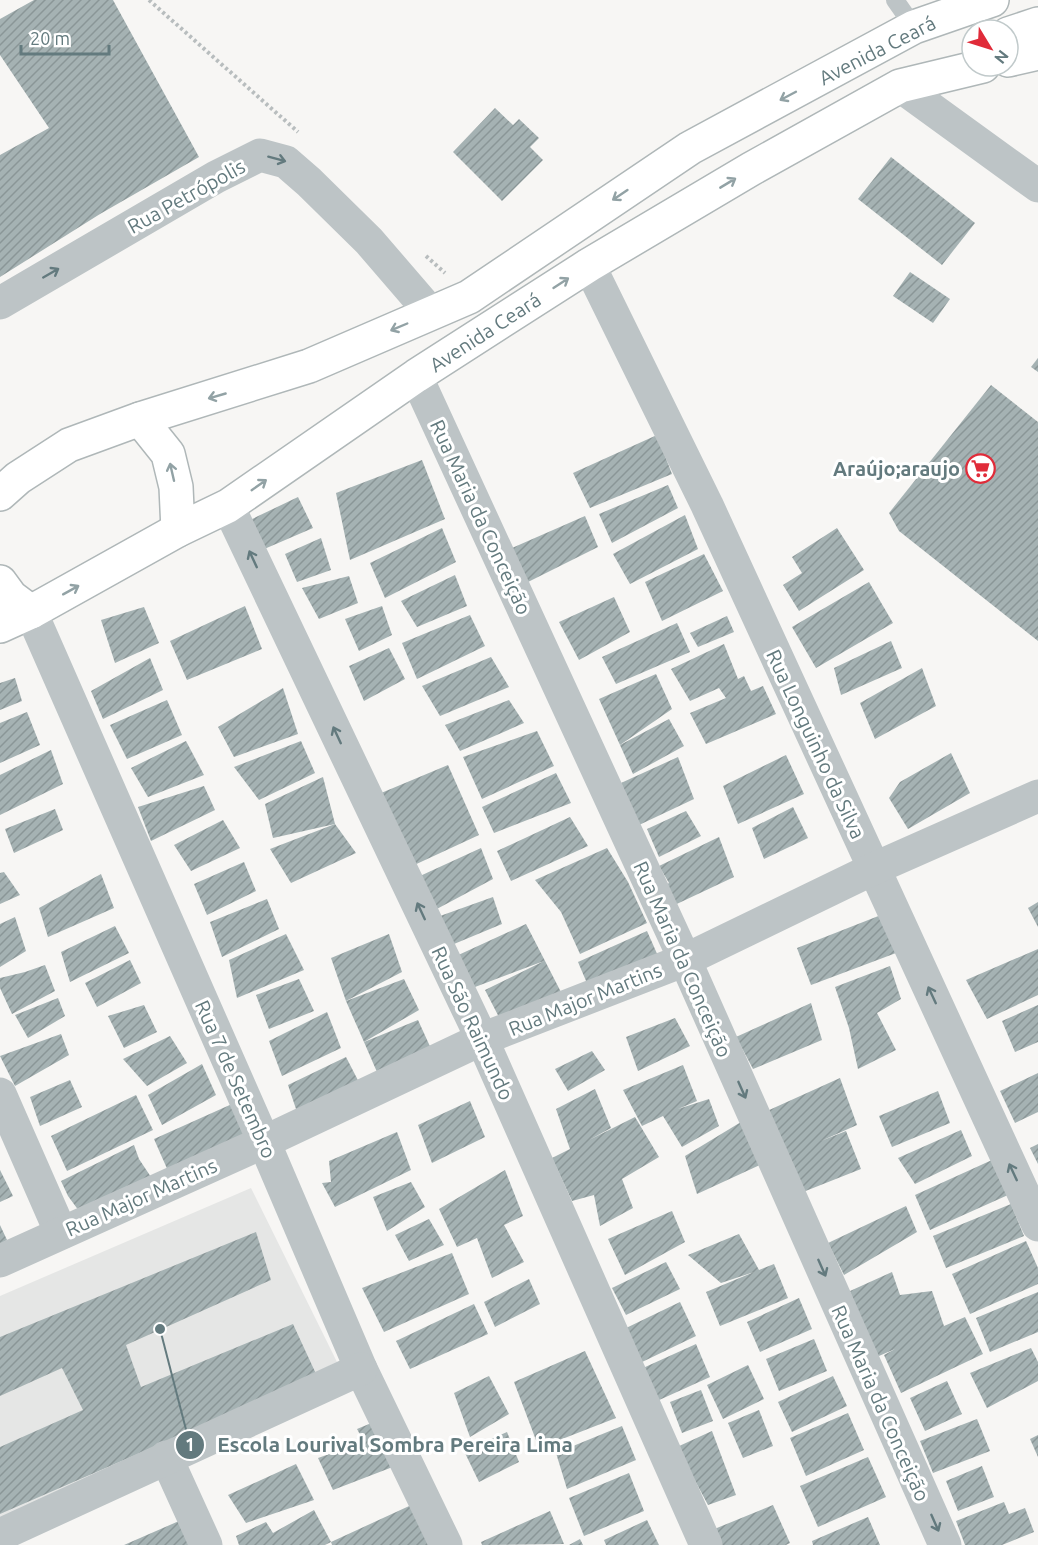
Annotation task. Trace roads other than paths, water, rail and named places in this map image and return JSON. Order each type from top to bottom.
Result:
[{"type":"main road","name":"Avenida Ceará","points":[[0,494],[18,478],[69,445],[140,419],[309,366],[469,297],[690,148],[914,27],[992,0]]},
{"type":"main road","points":[[1020,30],[1038,24]]},
{"type":"main road","points":[[1020,57],[1038,52]]},
{"type":"main road","points":[[909,84],[960,59]]},
{"type":"main road","name":"Avenida Ceará","points":[[0,626],[31,612],[178,530],[228,506],[416,376],[589,265],[751,169],[909,84],[960,72]]},
{"type":"main road","points":[[140,419],[168,454],[176,487],[178,530]]},
{"type":"main road","points":[[0,582],[11,597],[31,612]]},
{"type":"street","points":[[909,84],[1038,186]]},
{"type":"street","name":"Rua Petrópolis","points":[[0,303],[206,183],[260,155],[286,162],[309,182],[369,241],[431,313]]},
{"type":"street","name":"Rua Longuinho da Silva","points":[[589,265],[707,505],[1038,1225]]},
{"type":"street","name":"Rua Maria da Conceição","points":[[416,376],[685,960],[945,1545]]},
{"type":"street","name":"Rua São Raimundo","points":[[228,506],[482,1040],[706,1545]]},
{"type":"street","name":"Rua 7 de Setembro","points":[[31,612],[361,1369],[446,1545]]},
{"type":"street","name":"Rua Major Martins","points":[[0,1261],[264,1142],[482,1040],[685,960],[873,869],[1038,796]]},
{"type":"street","points":[[0,1094],[61,1233]]},
{"type":"street","points":[[0,1535],[361,1369]]},
{"type":"street","points":[[166,1457],[206,1545]]},
{"type":"lane","points":[[895,0],[914,27]]},
{"type":"place","name":"Araújo;araujo","points":[[981,468]]},
{"type":"place","name":"Escola Lourival Sombra Pereira Lima","points":[[160,1329]]}]
